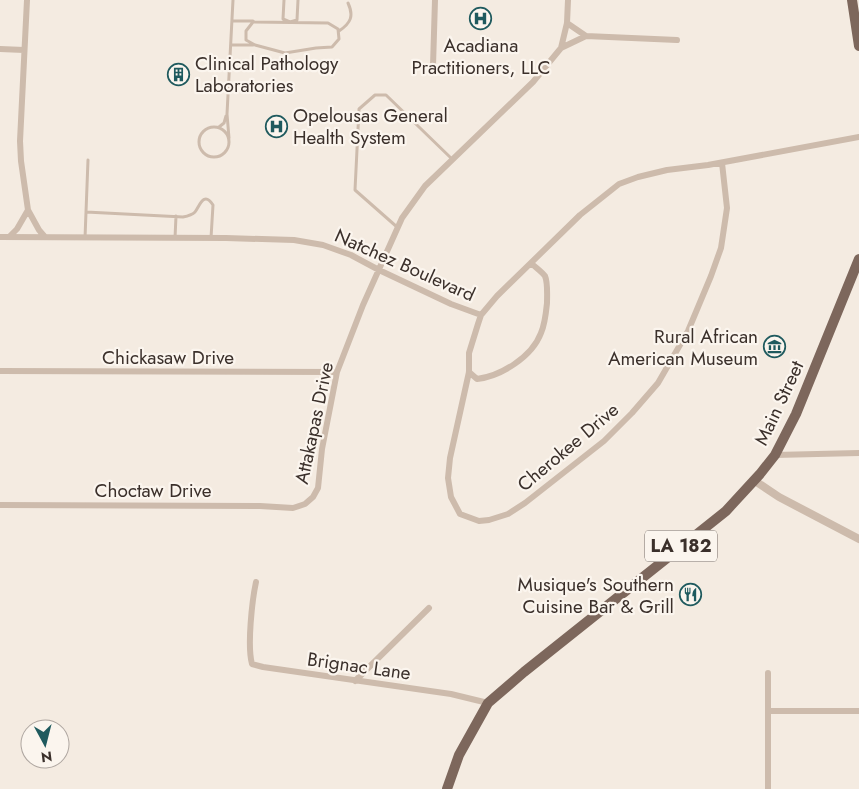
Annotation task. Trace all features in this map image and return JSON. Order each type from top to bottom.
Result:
[{"type":"main road","points":[[852,0],[859,46]]},
{"type":"main road","name":"Main Street","points":[[447,789],[459,755],[488,703],[524,672],[726,511],[755,481],[775,455],[796,414],[859,259]]},
{"type":"street","points":[[27,0],[20,141],[21,161],[28,210],[45,237]]},
{"type":"street","points":[[433,66],[435,0]]},
{"type":"street","name":"Attakapas Drive","points":[[305,504],[313,497],[318,488],[322,449],[337,372],[398,228],[412,202],[425,186],[533,82],[561,48],[567,23],[568,0]]},
{"type":"street","points":[[567,23],[586,36]]},
{"type":"street","points":[[561,48],[586,36],[677,40]]},
{"type":"street","points":[[0,49],[24,50]]},
{"type":"street","name":"Natchez Boulevard","points":[[0,237],[294,240],[323,245],[351,255],[451,304],[481,316],[498,296],[580,215],[619,184],[667,170],[722,163],[859,137]]},
{"type":"street","name":"Cherokee Drive","points":[[481,316],[469,353],[469,372],[450,458],[448,488],[454,506],[460,514],[479,521],[508,514],[526,503],[589,454],[632,413],[664,374],[692,322],[721,248],[727,208],[722,163]]},
{"type":"street","points":[[8,237],[17,229],[28,210]]},
{"type":"street","points":[[469,372],[477,378],[488,377],[514,364],[529,351],[540,335],[547,296],[545,276],[531,263]]},
{"type":"street","name":"Chickasaw Drive","points":[[0,372],[337,372]]},
{"type":"street","points":[[775,455],[859,454]]},
{"type":"street","points":[[755,481],[779,497],[859,539]]},
{"type":"street","name":"Choctaw Drive","points":[[0,505],[250,506],[293,508],[305,504]]},
{"type":"street","name":"Brignac Lane","points":[[256,582],[253,598],[250,654],[252,664],[263,668],[451,694],[488,703]]},
{"type":"street","points":[[355,681],[429,608]]},
{"type":"street","points":[[768,672],[768,789]]},
{"type":"street","points":[[768,711],[859,711]]},
{"type":"lane","points":[[227,114],[224,123],[219,127],[209,127],[201,134],[198,144],[203,152],[212,157],[221,155],[228,148],[227,114],[233,0]]},
{"type":"lane","points":[[284,0],[283,19],[290,22],[296,20],[298,0]]},
{"type":"lane","points":[[339,31],[345,27],[351,16],[352,11],[348,3]]},
{"type":"lane","points":[[233,21],[257,21],[290,22],[334,25],[339,31],[339,39],[336,44],[328,48],[288,53],[249,43],[245,36],[246,31],[250,24],[257,21]]},
{"type":"lane","points":[[232,45],[255,45]]},
{"type":"lane","points":[[398,228],[355,190],[359,109],[375,95],[386,95],[453,160]]},
{"type":"lane","points":[[219,127],[229,138]]},
{"type":"lane","points":[[85,238],[88,160]]},
{"type":"lane","points":[[86,212],[187,216],[203,200],[209,201],[212,205],[211,238]]},
{"type":"lane","points":[[174,238],[176,216]]},
{"type":"place","name":"Acadiana Practitioners, LLC","points":[[481,19]]},
{"type":"place","name":"Clinical Pathology Laboratories","points":[[179,74]]},
{"type":"place","name":"Opelousas General Health System","points":[[277,126]]},
{"type":"place","name":"Rural African American Museum","points":[[774,347]]},
{"type":"place","name":"Musique's Southern Cuisine Bar & Grill","points":[[690,595]]}]
